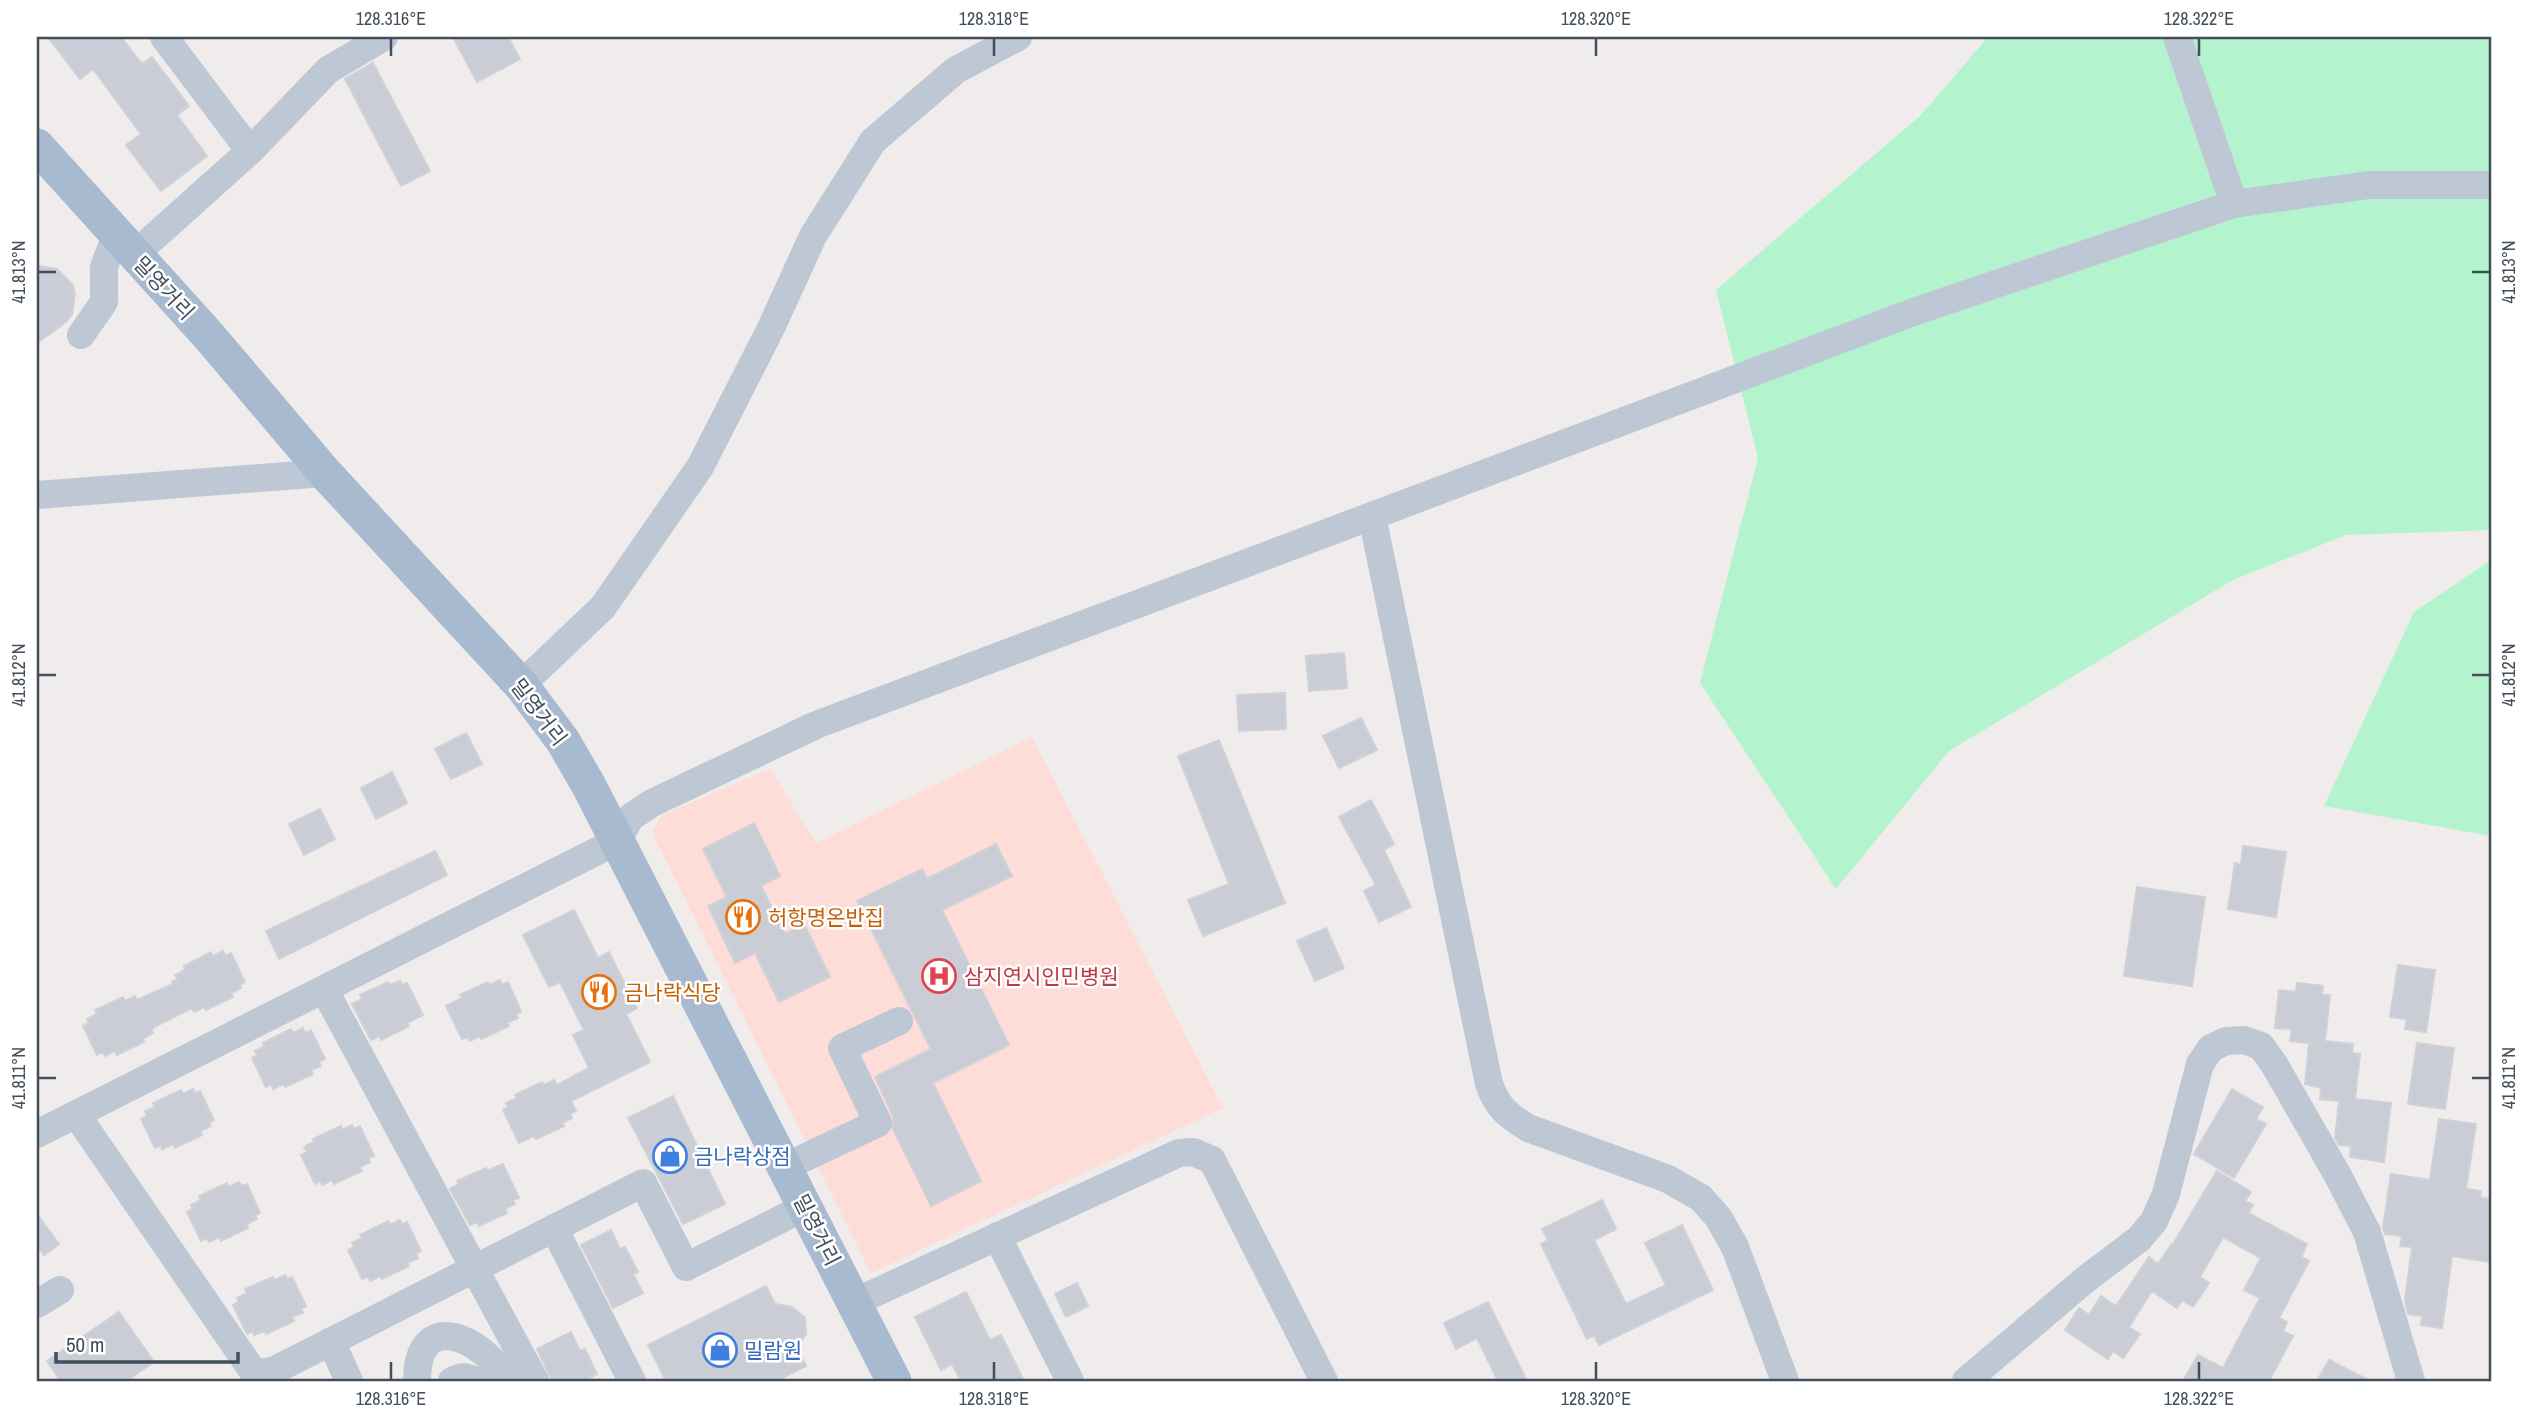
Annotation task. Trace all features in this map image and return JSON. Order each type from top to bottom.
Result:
[{"type":"main road","name":"밀영거리","points":[[37,145],[208,335],[325,473],[521,685],[563,741],[806,1206],[894,1381]]},
{"type":"street","points":[[164,37],[250,151]]},
{"type":"street","points":[[81,335],[104,302],[104,267],[125,245],[250,151],[328,69],[384,37]]},
{"type":"street","points":[[521,685],[603,607],[700,467],[771,328],[813,236],[873,141],[956,70],[1018,37]]},
{"type":"street","points":[[2177,37],[2234,204]]},
{"type":"street","points":[[37,1134],[617,841],[631,817],[652,803],[816,725],[1919,310],[2234,204],[2369,185],[2491,185]]},
{"type":"street","points":[[37,495],[325,473]]},
{"type":"street","points":[[1372,516],[1489,1084],[1497,1105],[1528,1128],[1668,1179],[1701,1198],[1718,1217],[1735,1247],[1785,1381]]},
{"type":"street","points":[[324,989],[475,1267],[513,1376]]},
{"type":"street","points":[[785,1167],[878,1123],[842,1048],[899,1021]]},
{"type":"street","points":[[1966,1381],[2086,1279],[2139,1239],[2154,1222],[2166,1194],[2200,1064],[2211,1048],[2227,1041],[2244,1040],[2260,1046],[2274,1063],[2367,1232],[2411,1381]]},
{"type":"street","points":[[76,1114],[252,1370],[262,1373],[275,1370],[643,1183],[686,1266],[806,1206]]},
{"type":"street","points":[[855,1302],[1179,1153],[1193,1152],[1212,1160],[1324,1381]]},
{"type":"street","points":[[554,1228],[632,1381]]},
{"type":"street","points":[[998,1236],[1070,1381]]},
{"type":"street","points":[[417,1381],[419,1356],[426,1346],[447,1336],[458,1336],[482,1349],[513,1376]]},
{"type":"street","points":[[331,1341],[349,1381]]},
{"type":"street","points":[[452,1381],[459,1377],[468,1377],[475,1381]]},
{"type":"shaded area","name":"삼지연시인민병원","points":[[1032,737],[1223,1108],[871,1273],[652,833],[662,815],[770,769],[816,843]]},
{"type":"green space","points":[[1988,37],[2491,37],[2491,530],[2346,535],[2233,580],[1949,751],[1836,889],[1700,683],[1758,458],[1716,290],[1920,116]]},
{"type":"green space","points":[[2491,560],[2491,836],[2324,806],[2414,612]]},
{"type":"building","points":[[48,37],[121,37],[142,64],[152,57],[189,106],[177,115],[207,156],[161,191],[126,145],[141,134],[93,69],[80,79]]},
{"type":"building","points":[[453,37],[508,37],[520,59],[477,82]]},
{"type":"building","points":[[373,63],[430,171],[401,186],[345,79]]},
{"type":"building","points":[[37,266],[57,269],[72,284],[75,293],[72,314],[66,322],[37,343]]},
{"type":"building","points":[[1344,653],[1347,688],[1309,691],[1306,656]]},
{"type":"building","points":[[1285,693],[1286,729],[1239,731],[1237,695]]},
{"type":"building","points":[[1361,718],[1377,750],[1339,768],[1323,736]]},
{"type":"building","points":[[466,733],[482,764],[451,779],[435,749]]},
{"type":"building","points":[[1219,740],[1285,903],[1203,936],[1188,900],[1229,884],[1178,756]]},
{"type":"building","points":[[392,772],[407,803],[376,819],[361,788]]},
{"type":"building","points":[[1371,800],[1394,844],[1384,850],[1411,907],[1379,922],[1364,891],[1376,885],[1339,817]]},
{"type":"building","points":[[320,809],[335,839],[304,855],[289,824]]},
{"type":"building","points":[[754,823],[780,876],[761,886],[785,934],[804,924],[830,977],[779,1002],[755,953],[735,963],[708,906],[727,897],[703,849]]},
{"type":"building","points":[[996,844],[1012,876],[942,910],[1009,1045],[933,1083],[981,1181],[931,1206],[893,1129],[893,1116],[875,1077],[931,1049],[857,901],[922,869],[927,879]]},
{"type":"building","points":[[2243,846],[2286,852],[2276,917],[2228,909],[2235,863],[2241,865]]},
{"type":"building","points":[[435,851],[447,875],[279,959],[266,931]]},
{"type":"building","points":[[2137,887],[2205,897],[2192,986],[2124,976]]},
{"type":"building","points":[[574,910],[598,958],[609,952],[637,1008],[626,1014],[650,1062],[571,1101],[576,1111],[570,1114],[572,1118],[562,1123],[564,1126],[536,1139],[534,1136],[519,1143],[503,1110],[508,1107],[506,1103],[517,1098],[515,1095],[542,1082],[544,1085],[554,1080],[557,1085],[589,1068],[573,1035],[584,1030],[560,982],[549,987],[523,935]]},
{"type":"building","points":[[1326,928],[1344,968],[1315,981],[1297,941]]},
{"type":"building","points":[[223,951],[225,956],[231,953],[245,982],[240,985],[241,988],[231,993],[233,997],[206,1010],[204,1007],[194,1012],[192,1008],[156,1026],[151,1030],[153,1033],[143,1038],[144,1042],[117,1055],[115,1051],[105,1056],[103,1052],[97,1055],[83,1026],[89,1023],[87,1019],[97,1014],[95,1010],[123,997],[125,1001],[135,996],[137,1000],[173,984],[172,982],[178,979],[175,975],[185,970],[184,966],[211,952],[213,956]]},
{"type":"building","points":[[2398,965],[2435,970],[2426,1032],[2405,1029],[2407,1019],[2390,1017]]},
{"type":"building","points":[[500,980],[502,985],[508,982],[521,1012],[516,1014],[518,1018],[507,1023],[509,1026],[481,1039],[480,1036],[470,1041],[468,1037],[462,1039],[446,1006],[462,998],[460,995],[488,982],[490,985]]},
{"type":"building","points":[[400,981],[402,985],[407,983],[423,1015],[407,1023],[409,1026],[381,1040],[380,1036],[371,1040],[352,1004],[362,999],[360,995],[388,982],[390,985]]},
{"type":"building","points":[[2297,983],[2323,986],[2322,995],[2330,995],[2325,1041],[2353,1044],[2352,1053],[2360,1054],[2355,1099],[2391,1103],[2384,1162],[2350,1157],[2351,1146],[2339,1145],[2335,1138],[2339,1101],[2320,1099],[2321,1088],[2305,1084],[2309,1043],[2290,1041],[2292,1029],[2275,1028],[2279,990],[2296,992]]},
{"type":"building","points":[[303,1028],[305,1033],[311,1030],[325,1059],[319,1062],[321,1066],[311,1070],[313,1074],[285,1087],[283,1084],[273,1089],[271,1084],[266,1087],[252,1058],[257,1055],[255,1051],[265,1046],[263,1043],[291,1029],[293,1033]]},
{"type":"building","points":[[2417,1043],[2454,1048],[2445,1109],[2408,1104]]},
{"type":"building","points":[[193,1089],[195,1093],[200,1091],[214,1120],[209,1123],[211,1126],[200,1131],[202,1135],[175,1148],[173,1144],[162,1149],[161,1145],[155,1148],[141,1119],[147,1116],[145,1111],[155,1107],[153,1103],[181,1090],[183,1094]]},
{"type":"building","points":[[2232,1089],[2263,1107],[2256,1119],[2266,1124],[2234,1178],[2194,1154]]},
{"type":"building","points":[[673,1096],[725,1204],[683,1224],[628,1118]]},
{"type":"building","points":[[2439,1119],[2476,1124],[2466,1189],[2481,1191],[2480,1198],[2491,1199],[2491,1262],[2452,1256],[2442,1328],[2421,1325],[2422,1316],[2408,1314],[2405,1300],[2412,1247],[2400,1246],[2402,1236],[2385,1234],[2383,1227],[2391,1174],[2430,1180]]},
{"type":"building","points":[[352,1125],[354,1129],[360,1126],[374,1156],[368,1158],[370,1162],[360,1167],[362,1171],[334,1184],[332,1180],[322,1185],[320,1181],[315,1184],[301,1155],[307,1152],[304,1147],[314,1142],[313,1139],[341,1126],[342,1130]]},
{"type":"building","points":[[503,1164],[519,1198],[513,1200],[515,1204],[505,1209],[507,1213],[479,1226],[477,1222],[470,1225],[450,1189],[459,1184],[457,1181],[486,1168],[487,1171]]},
{"type":"building","points":[[2217,1171],[2251,1192],[2245,1201],[2253,1205],[2248,1213],[2307,1244],[2301,1257],[2309,1261],[2279,1318],[2287,1322],[2283,1331],[2293,1336],[2269,1381],[2183,1381],[2198,1355],[2223,1368],[2260,1298],[2244,1290],[2261,1258],[2223,1237],[2200,1277],[2209,1283],[2193,1307],[2182,1300],[2177,1308],[2152,1291],[2129,1327],[2140,1334],[2123,1358],[2113,1351],[2108,1359],[2065,1330],[2079,1308],[2089,1315],[2101,1296],[2116,1306],[2149,1257],[2158,1264],[2172,1246]]},
{"type":"building","points":[[239,1182],[241,1186],[247,1184],[260,1213],[255,1215],[257,1219],[247,1224],[248,1228],[221,1241],[219,1237],[209,1242],[207,1238],[201,1241],[187,1212],[193,1209],[191,1205],[201,1200],[199,1196],[227,1183],[229,1187]]},
{"type":"building","points":[[1602,1200],[1616,1229],[1594,1240],[1626,1304],[1666,1285],[1645,1243],[1682,1225],[1713,1290],[1599,1345],[1594,1335],[1587,1339],[1541,1244],[1548,1240],[1542,1229]]},
{"type":"building","points":[[37,1214],[59,1244],[44,1255],[37,1245]]},
{"type":"building","points":[[400,1220],[402,1225],[407,1222],[421,1251],[416,1254],[418,1258],[407,1263],[409,1266],[382,1279],[380,1276],[370,1281],[368,1277],[362,1279],[348,1250],[354,1247],[352,1243],[362,1238],[360,1235],[388,1221],[390,1225]]},
{"type":"building","points":[[611,1230],[620,1249],[625,1247],[638,1272],[633,1274],[643,1293],[613,1308],[581,1245]]},
{"type":"building","points":[[285,1275],[287,1279],[292,1277],[306,1306],[301,1309],[303,1313],[292,1317],[294,1321],[266,1334],[265,1331],[254,1335],[253,1331],[247,1334],[233,1305],[239,1302],[237,1298],[247,1293],[245,1289]]},
{"type":"building","points":[[1077,1283],[1088,1306],[1066,1317],[1055,1294]]},
{"type":"building","points":[[766,1286],[775,1304],[792,1307],[805,1318],[806,1334],[797,1348],[806,1366],[776,1381],[666,1381],[648,1345]]},
{"type":"building","points":[[966,1292],[990,1340],[1001,1335],[1024,1381],[961,1381],[952,1364],[941,1370],[915,1317]]},
{"type":"building","points":[[1488,1302],[1527,1381],[1498,1381],[1477,1338],[1456,1349],[1444,1323]]},
{"type":"building","points":[[119,1312],[154,1362],[126,1381],[61,1381],[47,1361]]},
{"type":"building","points":[[571,1332],[580,1351],[585,1349],[597,1374],[584,1381],[552,1381],[537,1349]]},
{"type":"building","points":[[2329,1360],[2370,1381],[2317,1381]]},
{"type":"place","name":"허항명온반집","points":[[743,917]]},
{"type":"place","name":"삼지연시인민병원","points":[[939,976]]},
{"type":"place","name":"금나락식당","points":[[599,992]]},
{"type":"place","name":"금나락상점","points":[[670,1156]]},
{"type":"place","name":"밀람원","points":[[720,1350]]}]
